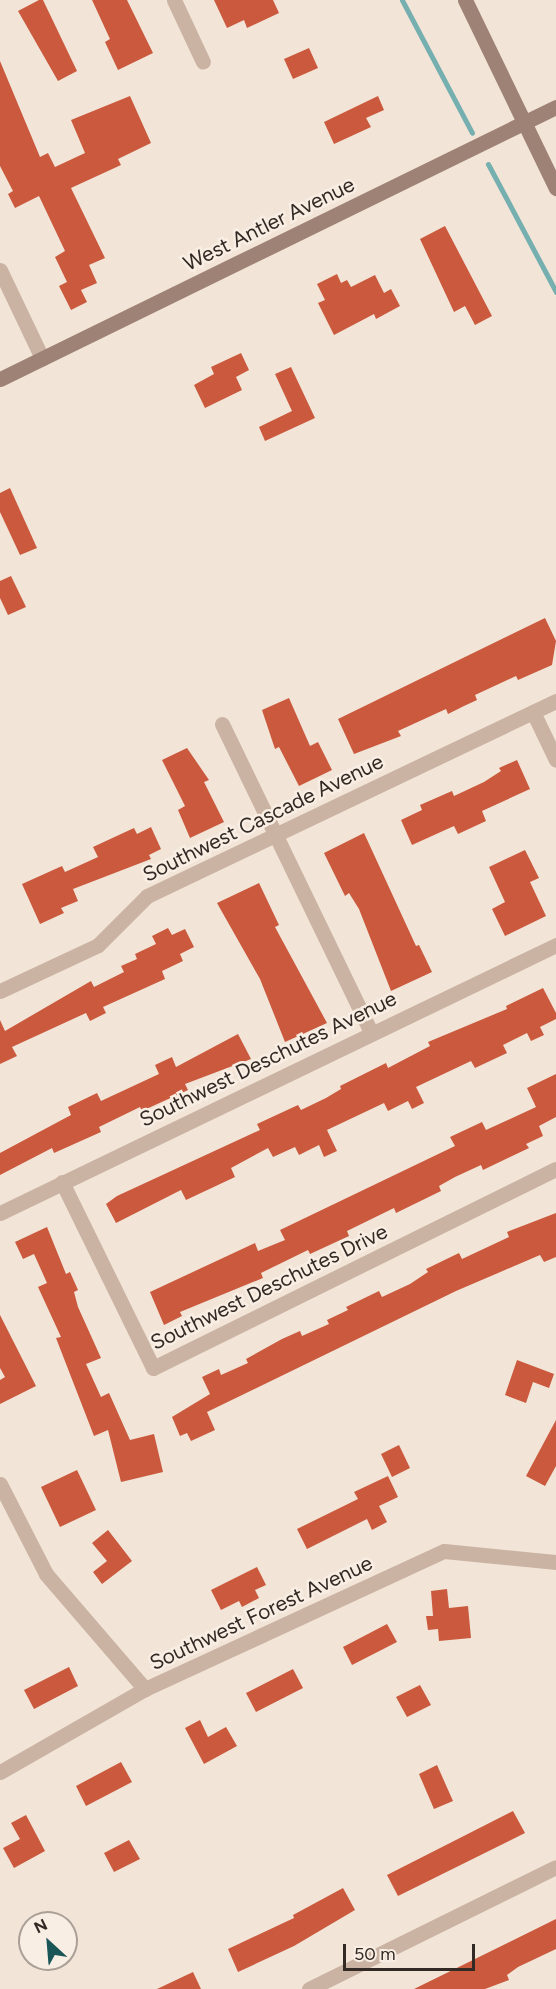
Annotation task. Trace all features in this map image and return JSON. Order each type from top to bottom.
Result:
[{"type":"street","points":[[174,0],[203,62]]},
{"type":"street","points":[[465,0],[556,188]]},
{"type":"street","name":"West Antler Avenue","points":[[0,379],[556,106]]},
{"type":"street","points":[[0,270],[42,358]]},
{"type":"street","name":"Southwest Cascade Avenue","points":[[0,991],[98,945],[147,896],[556,701]]},
{"type":"street","points":[[533,712],[556,760]]},
{"type":"street","points":[[222,724],[371,1032]]},
{"type":"street","name":"Southwest Deschutes Avenue","points":[[0,1213],[371,1032],[556,945]]},
{"type":"street","name":"Southwest Deschutes Drive","points":[[62,1182],[153,1368],[556,1169]]},
{"type":"street","points":[[0,1484],[46,1575],[145,1689]]},
{"type":"street","name":"Southwest Forest Avenue","points":[[0,1772],[145,1689],[444,1551],[556,1562]]},
{"type":"street","points":[[309,1989],[556,1867]]},
{"type":"building","points":[[43,0],[77,71],[58,81],[18,11]]},
{"type":"building","points":[[92,0],[127,0],[153,53],[118,70],[105,42],[110,39]]},
{"type":"building","points":[[214,0],[273,0],[279,13],[247,28],[244,20],[227,28]]},
{"type":"building","points":[[309,48],[318,68],[293,79],[284,59]]},
{"type":"building","points":[[0,61],[40,157],[48,153],[55,167],[85,153],[71,120],[130,96],[151,143],[118,159],[121,165],[71,188],[105,258],[89,265],[97,283],[81,290],[87,302],[71,310],[59,286],[67,282],[55,257],[65,251],[39,196],[15,208],[8,194],[13,191],[0,166]]},
{"type":"building","points":[[378,96],[384,110],[366,118],[371,127],[334,144],[324,122]]},
{"type":"building","points":[[445,226],[492,316],[475,325],[465,306],[454,312],[420,239]]},
{"type":"building","points":[[337,274],[341,283],[347,280],[351,287],[375,275],[384,293],[391,289],[400,306],[376,319],[374,314],[334,335],[318,303],[325,300],[317,284]]},
{"type":"building","points":[[241,353],[249,370],[236,377],[242,390],[205,408],[194,385],[214,374],[211,367]]},
{"type":"building","points":[[291,367],[315,418],[265,441],[259,427],[292,411],[275,374]]},
{"type":"building","points":[[10,488],[37,548],[20,555],[0,512],[0,493]]},
{"type":"building","points":[[11,576],[26,607],[8,615],[0,598],[0,581]]},
{"type":"building","points":[[545,618],[556,641],[552,665],[518,680],[516,676],[475,695],[477,700],[448,714],[446,709],[398,731],[401,736],[354,754],[338,719]]},
{"type":"building","points":[[289,698],[310,746],[318,742],[332,770],[299,786],[279,747],[275,749],[262,710]]},
{"type":"building","points":[[187,748],[209,780],[204,782],[224,822],[190,838],[178,810],[185,806],[162,760]]},
{"type":"building","points":[[517,760],[530,789],[482,811],[486,821],[458,834],[454,826],[412,845],[401,820],[422,810],[420,805],[452,791],[454,796],[484,782],[501,771],[499,768]]},
{"type":"building","points":[[151,827],[161,849],[149,855],[151,859],[73,889],[78,901],[61,908],[64,913],[40,924],[22,884],[62,866],[65,872],[98,857],[93,847],[134,828],[137,834]]},
{"type":"building","points":[[364,833],[416,946],[419,945],[432,972],[391,991],[359,909],[349,893],[345,896],[324,853]]},
{"type":"building","points":[[525,850],[539,878],[530,882],[546,916],[505,936],[492,909],[505,902],[489,867]]},
{"type":"building","points":[[259,883],[279,925],[275,927],[327,1023],[285,1042],[260,979],[217,903]]},
{"type":"building","points":[[168,928],[172,935],[185,929],[194,947],[180,954],[183,961],[162,971],[165,979],[103,1007],[106,1013],[90,1021],[86,1013],[12,1047],[17,1056],[0,1064],[0,1020],[5,1031],[91,981],[94,987],[124,972],[121,966],[137,959],[135,954],[156,944],[152,936]]},
{"type":"building","points":[[543,988],[556,1013],[556,1019],[540,1027],[544,1035],[531,1041],[527,1033],[503,1045],[507,1053],[475,1068],[471,1061],[416,1087],[424,1103],[412,1109],[408,1101],[388,1111],[384,1103],[327,1130],[337,1151],[324,1157],[319,1145],[299,1155],[295,1147],[273,1157],[268,1148],[231,1168],[235,1177],[186,1200],[181,1190],[116,1223],[106,1204],[117,1196],[260,1130],[257,1124],[298,1105],[301,1110],[341,1089],[340,1086],[386,1063],[388,1068],[430,1046],[428,1042],[507,1009],[506,1006]]},
{"type":"building","points":[[238,1034],[251,1059],[185,1084],[188,1090],[142,1111],[140,1107],[99,1127],[101,1132],[54,1153],[52,1148],[0,1175],[0,1153],[71,1115],[68,1107],[97,1093],[101,1101],[159,1074],[155,1065],[172,1057],[176,1067]]},
{"type":"building","points":[[556,1074],[556,1117],[539,1126],[543,1136],[526,1144],[529,1148],[483,1170],[481,1165],[455,1177],[439,1186],[441,1191],[396,1213],[394,1208],[347,1231],[349,1236],[310,1254],[308,1250],[261,1273],[263,1278],[180,1312],[182,1316],[164,1325],[150,1292],[255,1243],[258,1251],[285,1240],[280,1230],[455,1146],[450,1137],[482,1122],[486,1130],[536,1107],[527,1088]]},
{"type":"building","points":[[556,1213],[556,1257],[544,1262],[540,1255],[456,1291],[207,1412],[215,1430],[191,1441],[187,1433],[180,1436],[172,1417],[210,1394],[202,1377],[219,1369],[221,1375],[248,1363],[246,1359],[282,1339],[300,1331],[302,1336],[329,1324],[327,1320],[348,1310],[346,1307],[379,1291],[382,1297],[410,1284],[428,1272],[426,1269],[459,1253],[462,1259],[509,1237],[507,1232]]},
{"type":"building","points":[[47,1227],[66,1274],[70,1272],[78,1290],[74,1292],[78,1307],[101,1358],[86,1364],[101,1397],[109,1393],[130,1440],[154,1434],[163,1472],[121,1482],[108,1430],[94,1436],[56,1338],[61,1337],[38,1287],[47,1283],[34,1254],[23,1259],[15,1242]]},
{"type":"building","points":[[0,1315],[36,1386],[0,1404],[0,1380],[5,1377],[0,1368]]},
{"type":"building","points":[[517,1360],[554,1374],[549,1388],[533,1382],[526,1403],[505,1395]]},
{"type":"building","points":[[556,1420],[556,1466],[545,1486],[526,1476]]},
{"type":"building","points":[[399,1445],[410,1468],[392,1477],[381,1454]]},
{"type":"building","points":[[77,1470],[96,1510],[60,1527],[41,1487]]},
{"type":"building","points":[[388,1476],[398,1497],[379,1506],[387,1522],[372,1530],[367,1519],[307,1549],[297,1529],[358,1499],[354,1492]]},
{"type":"building","points":[[108,1530],[132,1561],[102,1584],[93,1572],[107,1561],[92,1543]]},
{"type":"building","points":[[257,1567],[266,1585],[255,1590],[259,1598],[242,1607],[239,1601],[221,1610],[211,1590]]},
{"type":"building","points":[[447,1589],[449,1608],[468,1606],[471,1638],[439,1641],[438,1629],[428,1630],[426,1616],[433,1616],[431,1591]]},
{"type":"building","points":[[387,1624],[397,1642],[352,1665],[343,1647]]},
{"type":"building","points":[[69,1667],[78,1686],[34,1709],[24,1690]]},
{"type":"building","points":[[293,1669],[303,1688],[256,1712],[246,1693]]},
{"type":"building","points":[[420,1685],[431,1705],[407,1717],[396,1697]]},
{"type":"building","points":[[200,1720],[208,1737],[226,1727],[237,1746],[204,1764],[185,1728]]},
{"type":"building","points":[[121,1762],[132,1782],[86,1806],[76,1786]]},
{"type":"building","points":[[437,1765],[453,1801],[434,1809],[419,1774]]},
{"type":"building","points":[[513,1811],[525,1833],[398,1896],[387,1875]]},
{"type":"building","points":[[26,1815],[45,1851],[14,1868],[3,1848],[20,1839],[11,1823]]},
{"type":"building","points":[[129,1840],[140,1859],[114,1872],[104,1853]]},
{"type":"building","points":[[343,1888],[355,1910],[294,1946],[238,1972],[228,1949],[294,1918],[293,1915]]},
{"type":"building","points":[[556,1919],[556,1949],[518,1967],[507,1975],[509,1980],[485,1989],[414,1989]]},
{"type":"building","points":[[193,1972],[201,1989],[157,1989]]},
{"type":"waterway","points":[[402,0],[472,133]]},
{"type":"waterway","points":[[488,164],[556,292]]}]
